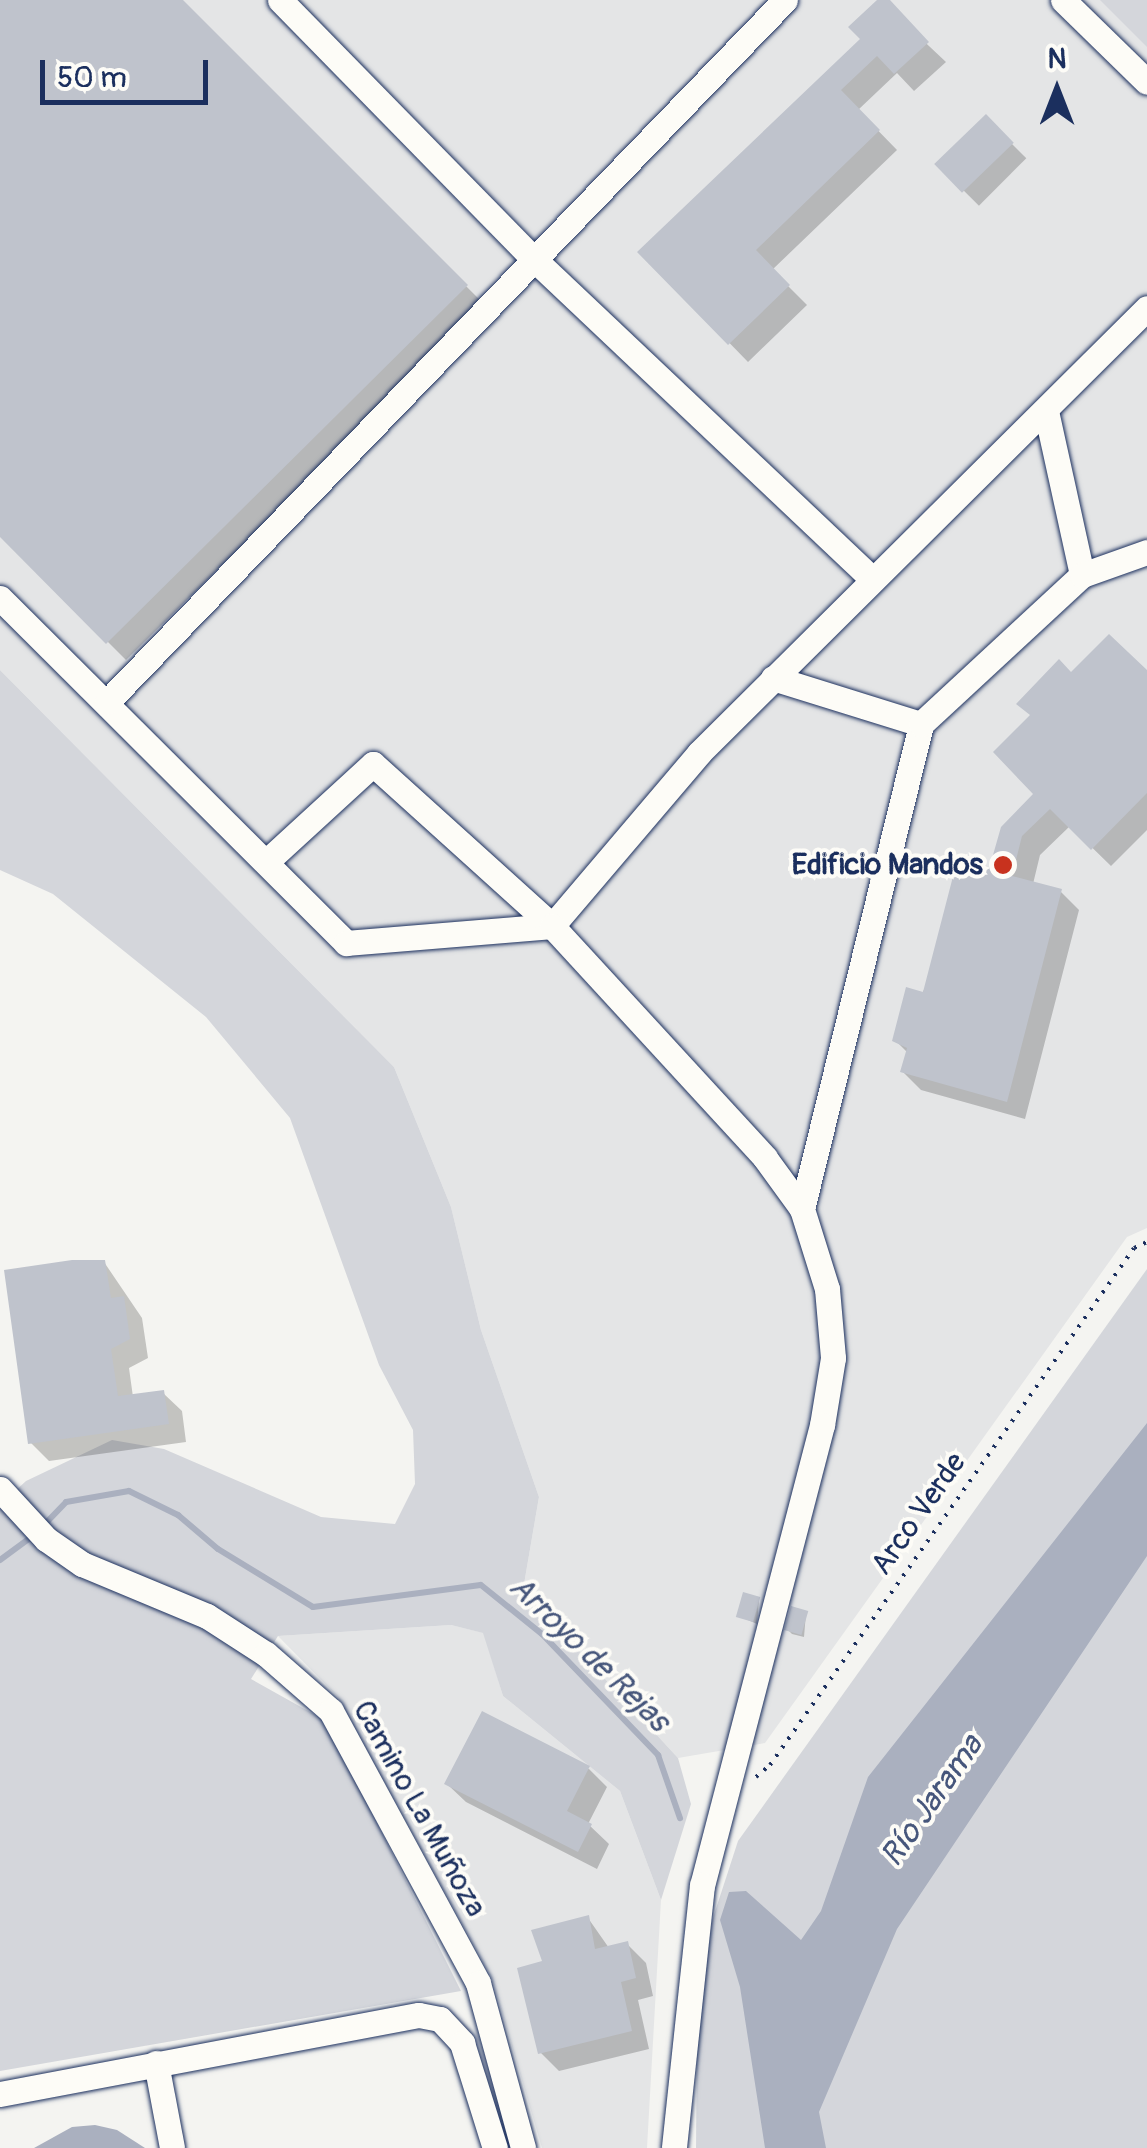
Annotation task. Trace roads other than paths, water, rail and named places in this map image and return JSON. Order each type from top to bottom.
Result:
[{"type":"lane","points":[[280,0],[536,261],[872,578]]},
{"type":"lane","points":[[107,702],[785,0]]},
{"type":"lane","points":[[1063,0],[1147,82]]},
{"type":"lane","points":[[0,598],[346,944],[552,926],[699,753],[1147,308]]},
{"type":"lane","points":[[1046,411],[1082,575]]},
{"type":"lane","points":[[802,1209],[921,724],[1082,575],[1147,552]]},
{"type":"lane","points":[[773,678],[921,724]]},
{"type":"lane","points":[[266,862],[372,764],[552,926],[765,1158],[802,1209],[827,1288],[833,1358],[822,1426],[719,1806],[702,1885],[674,2148]]},
{"type":"lane","name":"Camino La Muñoza","points":[[0,1489],[46,1540],[82,1564],[208,1616],[266,1654],[331,1711],[478,1983],[523,2148]]},
{"type":"lane","points":[[0,2094],[401,2018],[440,2019],[462,2043],[495,2148]]},
{"type":"lane","points":[[156,2063],[172,2148]]},
{"type":"water","name":"Río Jarama","points":[[1147,1423],[1147,1556],[897,1929],[819,2112],[826,2148],[765,2148],[740,1987],[720,1920],[729,1892],[746,1891],[801,1940],[821,1911],[868,1777]]},
{"type":"water","points":[[95,2125],[117,2130],[145,2148],[34,2148],[72,2127]]},
{"type":"waterway","name":"Arroyo de Rejas","points":[[43,1526],[66,1502],[129,1491],[178,1515],[218,1549],[313,1607],[481,1585],[542,1634],[658,1755],[680,1818]]},
{"type":"waterway","name":"Arroyo de Rejas","points":[[0,1560],[34,1535]]},
{"type":"place","name":"Edificio Mandos","points":[[1003,865]]}]
